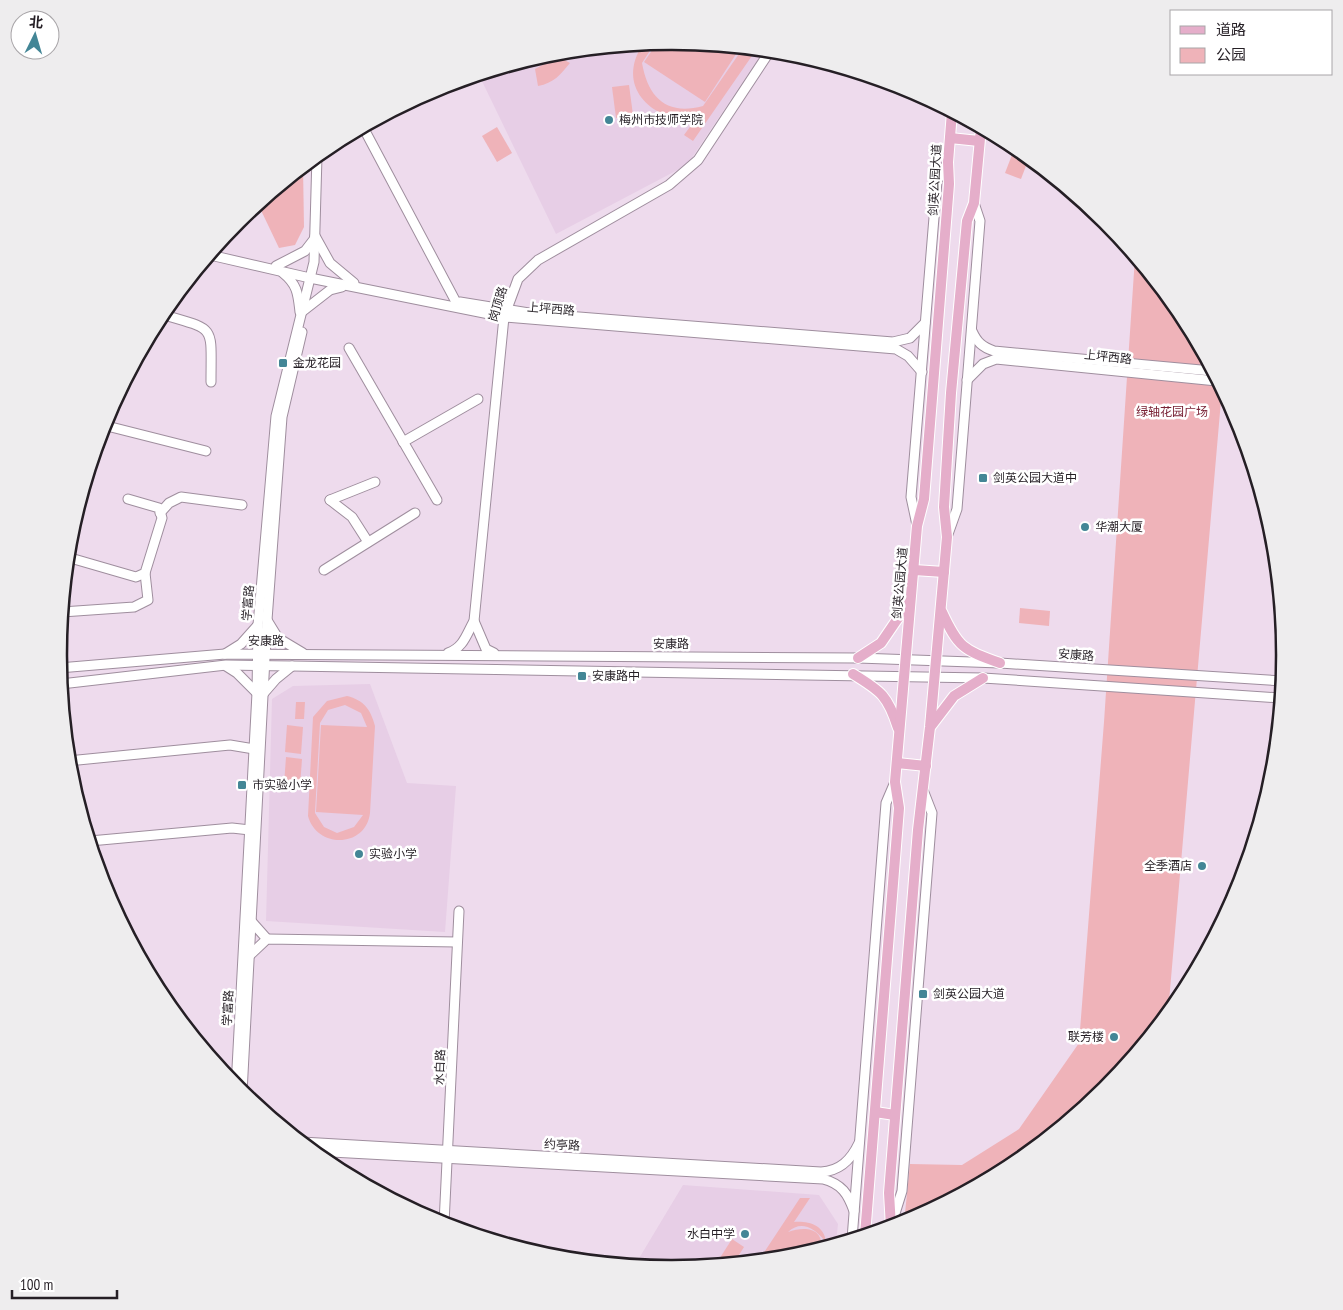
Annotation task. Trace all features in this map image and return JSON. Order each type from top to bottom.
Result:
[{"type":"main road","name":"剑英公园大道","points":[[866,1228],[899,808],[895,782],[917,526],[924,499],[949,184],[948,162],[951,119]]},
{"type":"main road","points":[[891,1219],[889,1193],[917,840],[924,790],[947,537],[944,507],[951,392],[967,221],[974,203],[980,134]]},
{"type":"main road","points":[[950,138],[979,141]]},
{"type":"main road","points":[[914,570],[944,572]]},
{"type":"main road","points":[[858,658],[881,643],[890,634],[911,599]]},
{"type":"main road","points":[[941,612],[958,643],[972,654],[1000,663]]},
{"type":"main road","points":[[853,674],[875,687],[888,700],[900,732]]},
{"type":"main road","points":[[930,727],[954,696],[983,678]]},
{"type":"main road","points":[[897,762],[926,766]]},
{"type":"main road","points":[[875,1112],[895,1115]]},
{"type":"street","name":"岗顶路","points":[[474,621],[506,314],[518,279],[538,260],[669,185],[698,160],[766,58]]},
{"type":"street","points":[[366,133],[456,302]]},
{"type":"street","points":[[917,526],[912,497],[937,181],[948,162]]},
{"type":"street","name":"学富路","points":[[243,1081],[262,654],[267,620],[282,417],[313,277],[317,165]]},
{"type":"street","points":[[947,537],[957,509],[980,222],[974,203]]},
{"type":"street","points":[[315,237],[330,263],[350,284],[330,290],[302,314],[299,292],[291,279],[279,269],[305,251],[315,237]]},
{"type":"street","name":"上坪西路","points":[[220,253],[279,269]]},
{"type":"street","name":"上坪西路","points":[[217,256],[506,314],[895,346]]},
{"type":"street","name":"学富路","points":[[237,1075],[254,749],[265,665],[258,625],[276,416],[313,277]]},
{"type":"street","name":"上坪西路","points":[[350,284],[456,302],[506,314]]},
{"type":"street","points":[[170,317],[205,327],[208,331],[211,336],[211,382]]},
{"type":"street","points":[[922,372],[908,356],[895,346],[910,338],[925,323]]},
{"type":"street","points":[[966,380],[995,355],[980,344],[971,328]]},
{"type":"street","points":[[349,348],[437,500]]},
{"type":"street","name":"上坪西路","points":[[995,355],[1205,370]]},
{"type":"street","name":"上坪西路","points":[[995,355],[1210,380]]},
{"type":"street","points":[[404,442],[478,399]]},
{"type":"street","points":[[112,426],[206,450]]},
{"type":"street","points":[[368,542],[352,517],[330,500],[375,482]]},
{"type":"street","points":[[160,513],[169,503],[181,497],[242,505]]},
{"type":"street","points":[[68,612],[134,607],[148,600],[145,572],[162,518],[159,508],[128,499]]},
{"type":"street","points":[[324,570],[415,513]]},
{"type":"street","points":[[75,559],[136,577],[145,572]]},
{"type":"street","points":[[267,620],[278,638],[303,654]]},
{"type":"street","points":[[445,655],[458,650],[468,636],[474,621]]},
{"type":"street","points":[[474,621],[486,649],[498,655]]},
{"type":"street","points":[[226,654],[241,644],[258,625]]},
{"type":"street","name":"安康路","points":[[67,667],[226,654],[858,658],[1000,663],[1275,681]]},
{"type":"street","points":[[334,654],[334,666]]},
{"type":"street","name":"安康路","points":[[68,683],[226,666],[265,665],[853,674],[983,678],[1275,698]]},
{"type":"street","points":[[226,666],[237,673],[260,694],[292,666]]},
{"type":"street","points":[[76,760],[230,745],[254,749]]},
{"type":"street","points":[[853,1232],[886,803],[895,782]]},
{"type":"street","points":[[894,1218],[902,1191],[932,813],[924,790]]},
{"type":"street","points":[[96,840],[232,828],[250,830]]},
{"type":"street","name":"水白路","points":[[445,1216],[449,1155],[458,911]]},
{"type":"street","points":[[251,921],[267,939]]},
{"type":"street","points":[[249,956],[267,939],[457,942]]},
{"type":"street","name":"约亭路","points":[[314,1143],[449,1155]]},
{"type":"street","points":[[822,1176],[844,1164],[853,1156],[860,1144]]},
{"type":"street","name":"约亭路","points":[[326,1151],[449,1155],[822,1176]]},
{"type":"street","points":[[822,1176],[841,1187],[848,1195],[854,1211]]},
{"type":"shaded area","name":"梅州市技师学院","points":[[632,51],[711,51],[760,57],[687,165],[556,234],[482,81],[553,62]]},
{"type":"shaded area","name":"实验小学","points":[[370,684],[407,783],[456,786],[445,932],[266,921],[272,699],[293,686]]},
{"type":"shaded area","name":"水白中学","points":[[683,1185],[819,1195],[838,1224],[837,1236],[790,1248],[711,1259],[639,1259]]},
{"type":"green space","points":[[639,51],[650,51],[642,63],[645,75],[654,94],[669,106],[690,108],[703,106],[739,54],[752,55],[693,141],[684,135],[695,120],[679,119],[664,114],[642,98],[636,87],[633,74],[635,59]]},
{"type":"green space","points":[[652,51],[711,51],[736,54],[705,102],[644,62]]},
{"type":"green space","points":[[564,60],[570,63],[553,81],[544,85],[538,86],[535,69],[544,64]]},
{"type":"green space","points":[[629,85],[633,115],[616,118],[612,87]]},
{"type":"green space","points":[[497,127],[512,153],[497,162],[482,136]]},
{"type":"green space","points":[[1012,155],[1026,165],[1021,179],[1005,173]]},
{"type":"green space","points":[[303,175],[304,227],[295,245],[279,248],[261,211]]},
{"type":"green space","name":"绿轴花园广场","points":[[1134,266],[1175,319],[1195,352],[1221,402],[1169,999],[1126,1054],[1099,1083],[1040,1135],[974,1179],[939,1198],[905,1213],[910,1164],[962,1165],[1019,1129],[1079,1043],[1104,722]]},
{"type":"green space","points":[[1020,608],[1050,611],[1049,626],[1019,623]]},
{"type":"green space","points":[[347,696],[358,700],[366,706],[375,726],[370,813],[367,825],[360,833],[351,838],[341,840],[331,839],[321,834],[313,827],[308,816],[313,717],[327,701]],"holes":[[[345,705],[361,713],[367,727],[321,725],[316,812],[363,815],[354,827],[337,833],[324,827],[315,813],[320,723],[328,710]]]},
{"type":"green space","points":[[296,702],[305,702],[304,719],[295,719]]},
{"type":"green space","points":[[287,725],[303,727],[301,754],[285,752]]},
{"type":"green space","points":[[286,757],[302,759],[300,786],[284,785]]},
{"type":"green space","points":[[800,1198],[810,1198],[794,1222],[805,1222],[815,1225],[825,1236],[826,1240],[812,1229],[798,1226],[788,1232],[800,1229],[811,1230],[819,1236],[821,1241],[764,1253]]},
{"type":"green space","points":[[732,1239],[744,1247],[738,1256],[720,1258]]},
{"type":"place","name":"梅州市技师学院","points":[[609,120]]},
{"type":"place","name":"金龙花园","points":[[283,363]]},
{"type":"place","name":"剑英公园大道中","points":[[983,478]]},
{"type":"place","name":"华潮大厦","points":[[1085,527]]},
{"type":"place","name":"安康路中","points":[[582,676]]},
{"type":"place","name":"市实验小学","points":[[242,785]]},
{"type":"place","name":"实验小学","points":[[359,854]]},
{"type":"place","name":"全季酒店","points":[[1202,866]]},
{"type":"place","name":"剑英公园大道","points":[[923,994]]},
{"type":"place","name":"联芳楼","points":[[1114,1037]]},
{"type":"place","name":"水白中学","points":[[745,1234]]}]
